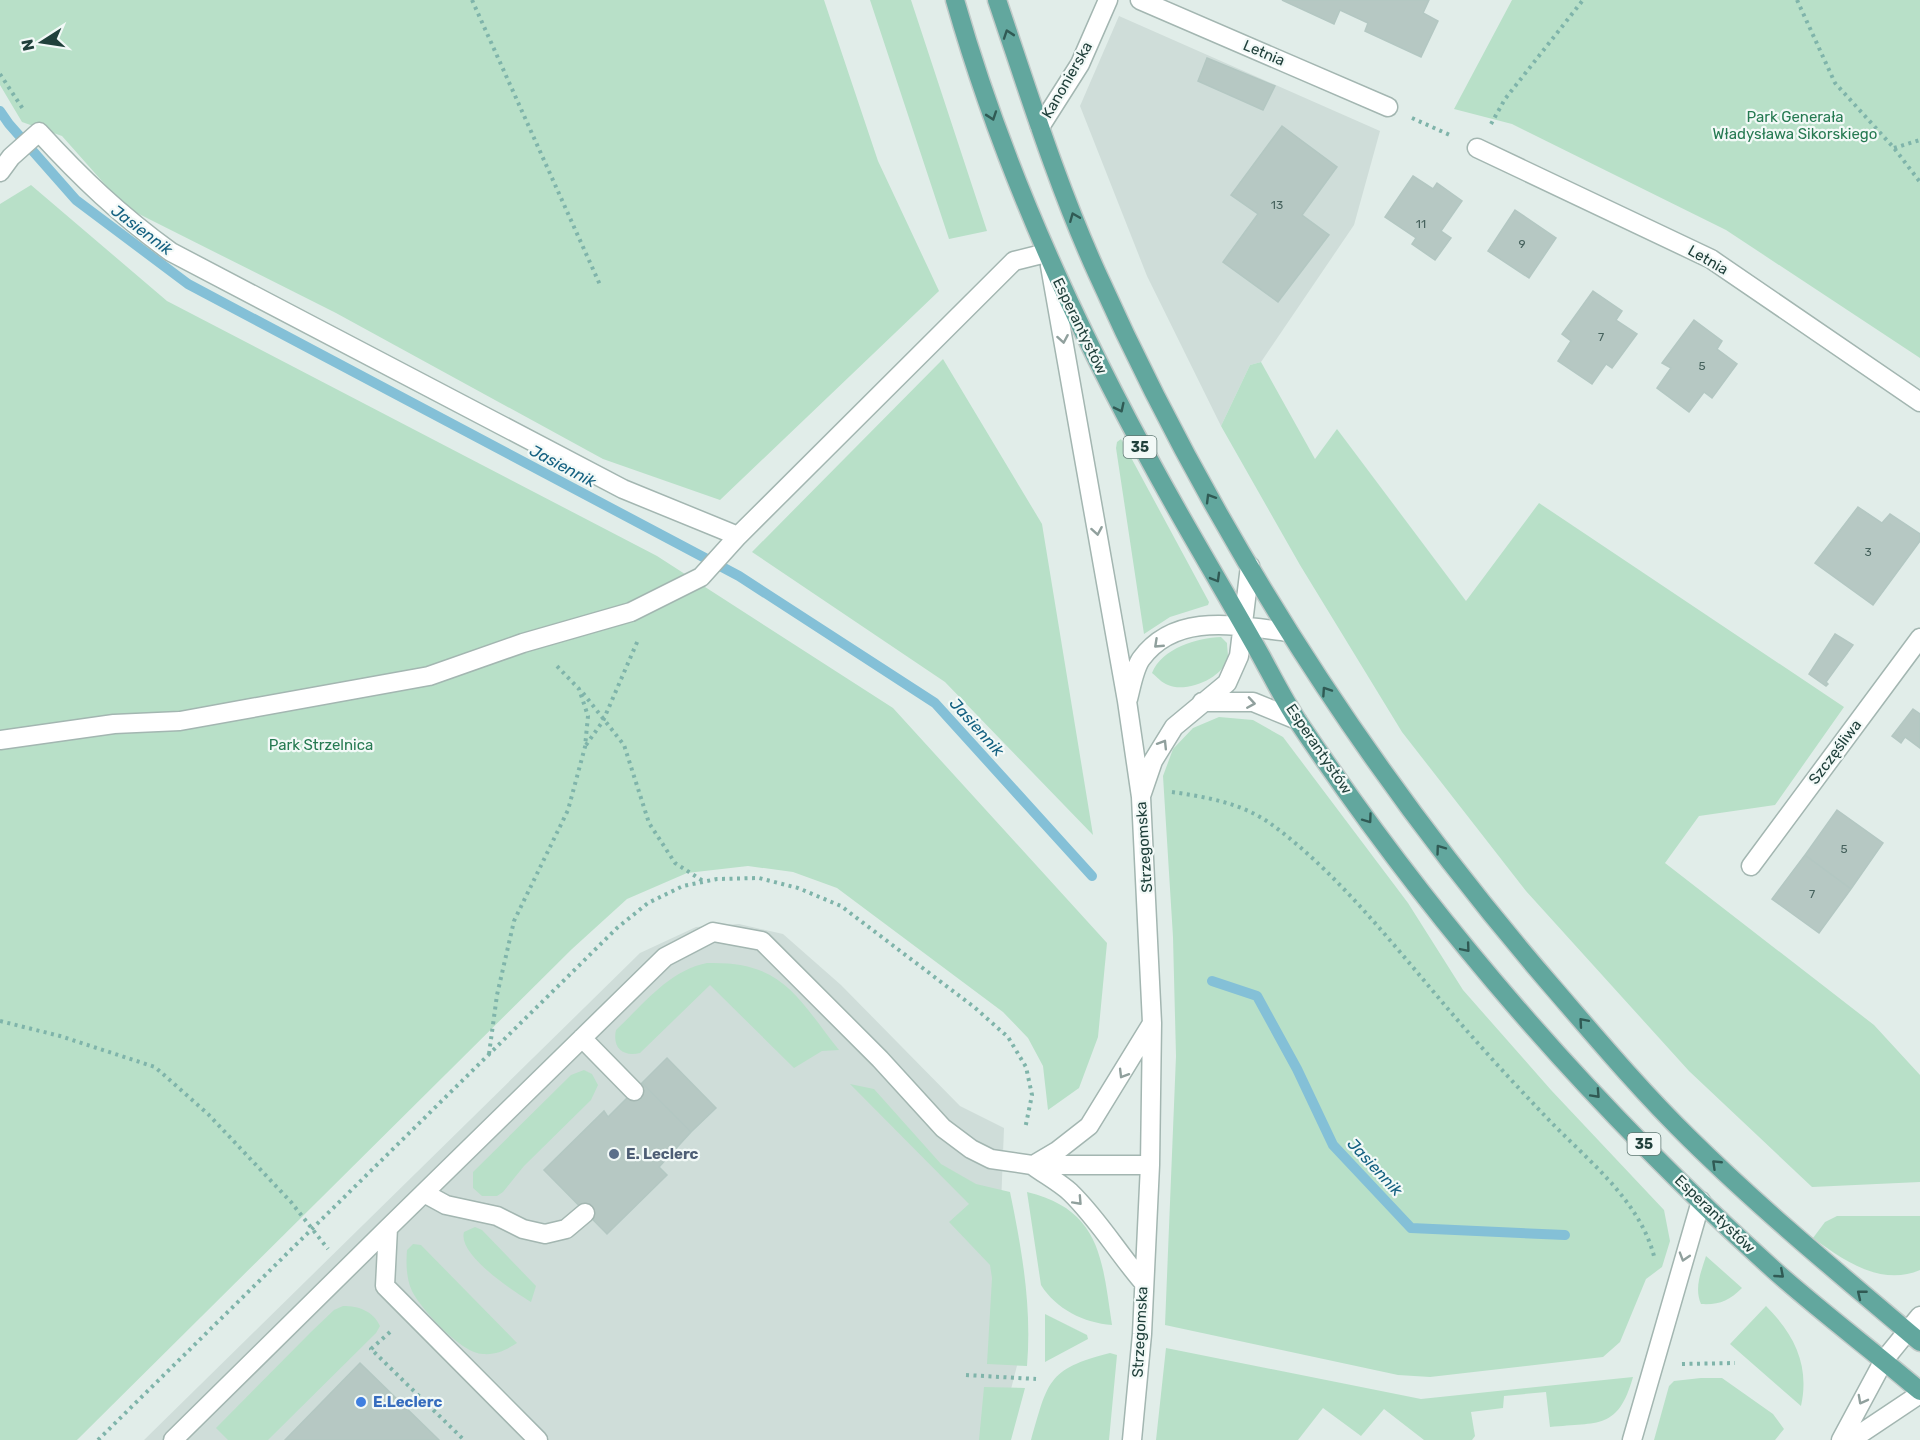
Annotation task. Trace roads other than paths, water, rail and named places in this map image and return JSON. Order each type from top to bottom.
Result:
[{"type":"main road","name":"Esperantystów","points":[[955,0],[1007,158],[1047,257],[1130,429],[1297,720],[1429,903],[1514,1006],[1647,1148],[1701,1201],[1776,1271],[1884,1360]]},
{"type":"main road","name":"35","points":[[997,0],[1040,127],[1096,272],[1202,486],[1326,692],[1475,896],[1629,1075],[1687,1136],[1755,1201],[1914,1336]]},
{"type":"main road","name":"35","points":[[1884,1360],[1920,1393]]},
{"type":"street","name":"Kanonierska","points":[[1040,127],[1080,64],[1108,0]]},
{"type":"street","name":"Letnia","points":[[1140,0],[1388,107]]},
{"type":"street","points":[[0,172],[11,157],[39,132],[108,204],[171,252],[622,489],[738,536]]},
{"type":"street","name":"Letnia","points":[[1478,148],[1711,259],[1920,402]]},
{"type":"street","points":[[0,740],[114,724],[180,721],[429,676],[523,644],[631,612],[700,577],[738,536],[1014,261],[1047,257]]},
{"type":"street","name":"Strzegomska","points":[[1047,257],[1143,792],[1152,1023],[1150,1165],[1131,1440]]},
{"type":"street","points":[[1143,792],[1153,761],[1174,727],[1227,683],[1239,656],[1250,566]]},
{"type":"street","points":[[1127,701],[1140,660],[1167,635],[1211,623],[1289,632]]},
{"type":"street","name":"Szczęśliwa","points":[[1751,866],[1920,638]]},
{"type":"street","points":[[1202,702],[1253,702],[1297,720]]},
{"type":"street","points":[[173,1440],[664,957],[713,933],[762,941],[880,1059],[943,1128],[971,1149],[991,1159],[1032,1165],[1150,1165]]},
{"type":"street","points":[[1032,1165],[1058,1151],[1089,1126],[1152,1023]]},
{"type":"street","points":[[582,1038],[634,1091]]},
{"type":"street","points":[[1032,1165],[1075,1198],[1096,1220],[1117,1252],[1143,1282]]},
{"type":"street","points":[[424,1193],[446,1205],[497,1216],[523,1229],[545,1234],[566,1229],[585,1213]]},
{"type":"street","points":[[1632,1440],[1701,1201]]},
{"type":"street","points":[[388,1228],[385,1286],[538,1440]]},
{"type":"street","points":[[1841,1440],[1884,1360],[1914,1336],[1920,1316]]},
{"type":"street","points":[[1851,1440],[1920,1393]]},
{"type":"waterway","name":"Jasiennik","points":[[0,111],[76,200],[188,284],[739,576],[935,703],[1092,876]]},
{"type":"waterway","name":"Jasiennik","points":[[1212,981],[1257,996],[1297,1069],[1333,1145],[1411,1228],[1565,1235]]},
{"type":"place","name":"E. Leclerc","points":[[614,1154]]},
{"type":"place","name":"E.Leclerc","points":[[361,1402]]},
{"type":"park label","name":"Park Generała Władysława Sikorskiego","points":[[1795,126]]},
{"type":"park label","name":"Park Strzelnica","points":[[321,745]]}]
